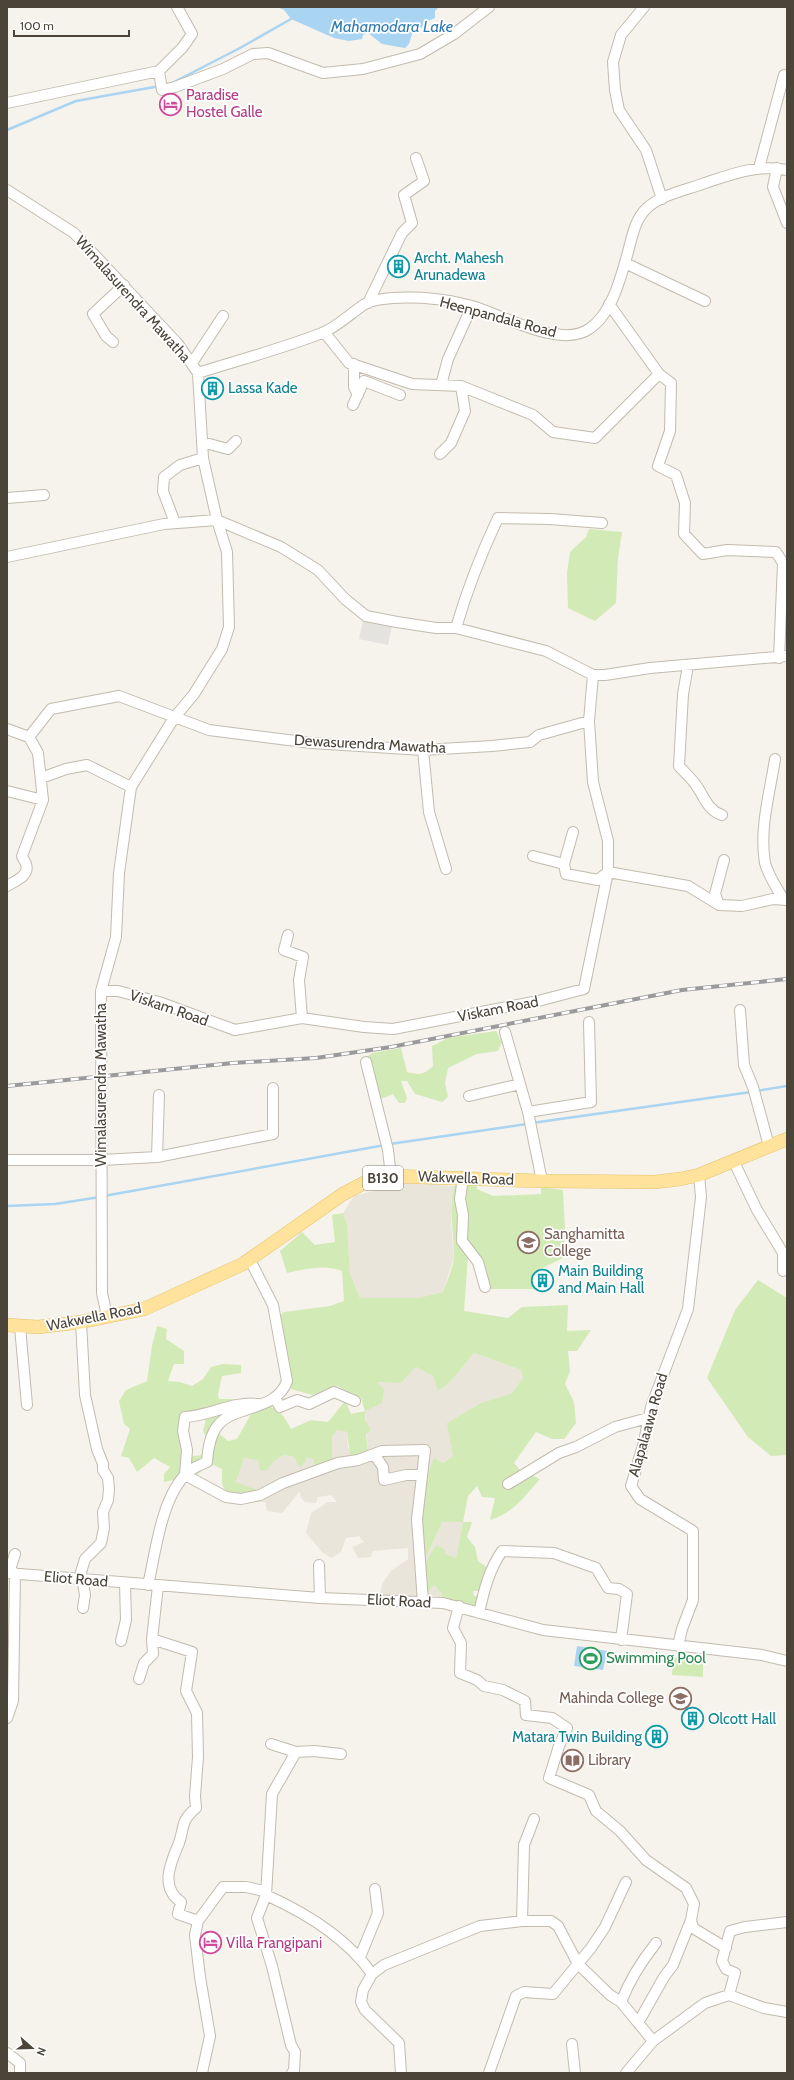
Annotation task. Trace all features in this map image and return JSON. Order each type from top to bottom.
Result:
[{"type":"main road","name":"Wakwella Road","points":[[7,1325],[38,1327],[81,1322],[144,1308],[195,1287],[250,1260],[343,1194],[364,1183],[391,1176],[463,1177],[542,1181],[655,1182],[699,1175],[734,1162],[787,1139]]},
{"type":"street","points":[[7,103],[159,71],[183,47],[192,34],[177,7]]},
{"type":"street","points":[[159,71],[162,90],[176,88],[223,69],[253,54],[268,53],[323,73],[363,69],[420,54],[454,34],[489,7]]},
{"type":"street","points":[[644,7],[621,35],[613,62],[615,90],[619,110],[646,150],[662,199]]},
{"type":"street","points":[[758,168],[784,75]]},
{"type":"street","points":[[368,303],[402,233],[412,223],[404,195],[424,180],[416,158]]},
{"type":"street","name":"Heenpandala Road","points":[[198,373],[286,346],[324,332],[368,303],[409,296],[438,299],[472,306],[548,333],[571,336],[588,330],[599,320],[609,304],[625,263],[636,224],[647,208],[662,199],[728,175],[758,168],[782,169]]},
{"type":"street","points":[[782,169],[773,187],[787,223]]},
{"type":"street","name":"Wimalasurendra Mawatha","points":[[7,190],[74,233],[178,344],[192,363],[198,373],[203,458],[217,520],[227,552],[229,627],[222,649],[194,694],[174,718],[131,787],[119,873],[116,937],[101,991],[102,1293],[107,1316]]},
{"type":"street","points":[[625,263],[705,301]]},
{"type":"street","points":[[113,342],[106,336],[94,314],[124,285]]},
{"type":"street","points":[[7,559],[175,523],[217,520],[281,547],[318,570],[345,599],[366,616],[436,628],[456,628],[546,650],[593,675],[605,675],[650,668],[783,657],[783,563],[776,552],[727,550],[703,554],[684,534],[685,503],[676,475],[658,466],[670,431],[671,383],[659,374],[609,304]]},
{"type":"street","points":[[441,385],[448,359],[472,306]]},
{"type":"street","points":[[192,363],[223,316]]},
{"type":"street","points":[[324,332],[349,363],[412,384],[461,386],[533,415],[553,432],[595,438],[659,374]]},
{"type":"street","points":[[354,364],[354,387],[358,395]]},
{"type":"street","points":[[353,405],[364,381],[400,395]]},
{"type":"street","points":[[440,454],[451,443],[465,411],[461,386]]},
{"type":"street","points":[[202,442],[228,449],[236,441]]},
{"type":"street","points":[[175,523],[163,491],[164,477],[180,465],[203,458]]},
{"type":"street","points":[[7,498],[44,495]]},
{"type":"street","points":[[456,628],[466,593],[479,559],[498,518],[550,519],[602,523]]},
{"type":"street","points":[[688,666],[683,694],[679,766],[696,785],[701,797],[716,813],[722,815]]},
{"type":"street","name":"Viskam Road","points":[[101,991],[118,991],[159,1002],[235,1030],[302,1018],[364,1027],[393,1029],[538,1001],[584,989],[608,872],[608,841],[593,782],[589,721],[593,675]]},
{"type":"street","name":"Dewasurendra Mawatha","points":[[29,737],[51,709],[119,696],[209,730],[244,736],[312,743],[423,750],[530,742],[539,735],[589,721]]},
{"type":"street","points":[[7,729],[29,737],[38,753],[43,800],[22,856],[26,863],[27,870],[24,875],[7,886]]},
{"type":"street","points":[[423,750],[429,812],[446,869]]},
{"type":"street","points":[[573,832],[564,864],[566,874],[598,880],[608,872],[688,886],[719,905],[742,906],[773,899],[785,899],[766,864],[764,848],[765,819],[775,759]]},
{"type":"street","points":[[41,778],[66,769],[86,765],[131,787]]},
{"type":"street","points":[[7,791],[43,800]]},
{"type":"street","points":[[533,856],[564,864]]},
{"type":"street","points":[[719,905],[715,894],[724,860]]},
{"type":"street","points":[[288,935],[284,950],[303,957],[299,980],[302,1018]]},
{"type":"street","points":[[740,1010],[744,1065],[754,1091],[769,1146]]},
{"type":"street","points":[[528,1112],[591,1102],[589,1022]]},
{"type":"street","points":[[505,1032],[528,1112],[542,1181]]},
{"type":"street","points":[[366,1062],[386,1146],[391,1176]]},
{"type":"street","points":[[469,1096],[520,1084]]},
{"type":"street","points":[[7,1160],[102,1160],[157,1157],[273,1134],[273,1088]]},
{"type":"street","points":[[157,1157],[159,1095]]},
{"type":"street","points":[[734,1162],[757,1210],[782,1245],[783,1271]]},
{"type":"street","name":"Alapalaawa Road","points":[[678,1646],[682,1629],[693,1600],[693,1531],[640,1499],[631,1486],[648,1418],[664,1370],[688,1309],[701,1197],[699,1175]]},
{"type":"street","points":[[463,1177],[460,1199],[463,1215],[462,1241],[478,1262],[485,1287]]},
{"type":"street","points":[[139,1679],[144,1663],[153,1654],[153,1586],[164,1515],[175,1487],[189,1471],[207,1462],[211,1438],[220,1423],[258,1404],[275,1398],[285,1389],[288,1381],[273,1305],[250,1260]]},
{"type":"street","points":[[81,1322],[85,1395],[97,1449],[103,1464],[103,1470],[108,1478],[109,1490],[103,1512],[104,1528],[101,1543],[85,1559],[80,1572],[85,1595],[83,1608]]},
{"type":"street","points":[[20,1327],[27,1405]]},
{"type":"street","points":[[275,1398],[280,1407],[297,1400],[309,1404],[334,1392],[356,1401]]},
{"type":"street","points":[[185,1475],[187,1450],[183,1431],[186,1417],[200,1416],[228,1406],[248,1403],[258,1404]]},
{"type":"street","points":[[508,1484],[559,1453],[576,1447],[615,1427],[648,1418]]},
{"type":"street","points":[[185,1475],[226,1497],[241,1499],[260,1495],[283,1483],[338,1462],[358,1460],[382,1451],[425,1450],[417,1520],[423,1602]]},
{"type":"street","points":[[374,1454],[383,1467],[384,1480],[406,1475],[422,1475]]},
{"type":"street","points":[[7,1560],[13,1551],[10,1573],[13,1700],[7,1718]]},
{"type":"street","points":[[479,1613],[484,1588],[494,1564],[502,1551],[554,1553],[596,1568],[608,1588],[619,1589],[627,1594],[621,1640]]},
{"type":"street","points":[[319,1565],[320,1598]]},
{"type":"street","name":"Eliot Road","points":[[10,1573],[153,1586],[220,1589],[320,1598],[423,1602],[459,1606],[479,1613],[543,1630],[762,1655],[787,1661]]},
{"type":"street","points":[[121,1641],[126,1620],[125,1583]]},
{"type":"street","points":[[459,1606],[453,1628],[461,1643],[460,1673],[477,1680],[484,1686],[503,1690],[525,1701],[526,1715],[552,1718],[567,1728],[559,1746],[549,1778],[589,1795],[596,1811],[620,1831],[646,1860],[686,1888],[694,1904],[691,1920],[673,1965],[664,1977],[638,2023]]},
{"type":"street","points":[[152,1639],[192,1652],[186,1691],[197,1713],[198,1757],[195,1796],[196,1808],[186,1818],[168,1871],[169,1883],[174,1897],[181,1902],[178,1914],[198,1921]]},
{"type":"street","points":[[271,1744],[296,1752],[314,1751],[341,1754]]},
{"type":"street","points":[[292,2073],[294,2071],[295,2052],[291,2045],[272,1966],[257,1918],[266,1895],[272,1794],[296,1752]]},
{"type":"street","points":[[522,1921],[524,1845],[534,1818]]},
{"type":"street","points":[[489,2073],[516,1996],[524,1992],[554,1994],[605,1927],[626,1882]]},
{"type":"street","points":[[202,2073],[210,2036],[200,1977],[195,1935],[198,1921],[223,1887],[246,1887],[264,1891],[266,1895],[290,1906],[347,1945],[360,1957],[372,1974]]},
{"type":"street","points":[[360,1957],[378,1913],[374,1889]]},
{"type":"street","points":[[691,1920],[693,1928],[726,1948]]},
{"type":"street","points":[[401,2073],[399,2044],[365,2010],[361,2002],[363,1990],[372,1974],[384,1964],[480,1926],[522,1921],[551,1921],[558,1926],[578,1964],[610,1995],[621,2002],[653,2041]]},
{"type":"street","points":[[729,1995],[735,1973],[726,1969],[722,1961],[730,1931],[751,1926],[787,1922]]},
{"type":"street","points":[[621,2002],[627,1986],[638,1967],[656,1943]]},
{"type":"street","points":[[626,2073],[653,2041],[704,2003],[729,1995],[764,2008],[787,2012]]},
{"type":"street","points":[[572,2044],[575,2073]]},
{"type":"street","points":[[7,2054],[20,2063],[20,2073]]},
{"type":"shaded area","points":[[363,620],[392,626],[388,645],[359,639]]},
{"type":"shaded area","points":[[406,1182],[454,1186],[451,1200],[451,1222],[454,1257],[443,1292],[418,1298],[360,1298],[350,1273],[347,1224],[343,1213],[354,1196]]},
{"type":"shaded area","points":[[474,1353],[521,1370],[524,1378],[512,1393],[481,1403],[448,1423],[453,1456],[443,1463],[427,1555],[442,1522],[463,1522],[456,1558],[446,1554],[436,1545],[422,1568],[427,1592],[434,1585],[442,1594],[443,1603],[380,1599],[382,1584],[391,1571],[408,1559],[408,1548],[373,1551],[371,1557],[358,1558],[352,1547],[364,1542],[359,1536],[346,1538],[341,1552],[331,1558],[322,1552],[306,1533],[311,1513],[328,1502],[337,1502],[331,1495],[318,1497],[316,1503],[305,1502],[301,1498],[300,1491],[282,1513],[267,1511],[265,1502],[247,1502],[241,1499],[256,1490],[236,1482],[244,1458],[274,1461],[284,1455],[294,1457],[298,1466],[307,1458],[313,1458],[332,1465],[332,1437],[337,1430],[347,1432],[348,1448],[368,1452],[365,1411],[377,1382],[401,1383],[416,1367],[433,1376],[438,1390],[451,1381]]},
{"type":"green space","points":[[589,529],[622,532],[618,558],[616,603],[595,621],[568,608],[567,573],[570,552],[586,537]]},
{"type":"green space","points":[[496,1031],[502,1042],[498,1051],[477,1054],[448,1068],[445,1083],[448,1097],[442,1102],[415,1094],[407,1081],[401,1081],[407,1098],[405,1103],[399,1103],[393,1094],[381,1099],[378,1097],[367,1057],[372,1053],[401,1048],[407,1072],[421,1074],[433,1066],[432,1046],[448,1038]]},
{"type":"green space","points":[[472,1179],[476,1184],[477,1189],[493,1196],[541,1194],[541,1187],[563,1190],[565,1228],[563,1258],[534,1272],[534,1289],[480,1289],[469,1243],[464,1311],[508,1318],[522,1307],[568,1305],[567,1331],[591,1330],[577,1351],[568,1351],[570,1371],[565,1384],[574,1402],[576,1423],[564,1439],[552,1439],[536,1432],[514,1463],[520,1470],[540,1479],[524,1498],[505,1514],[490,1520],[495,1498],[482,1497],[477,1486],[468,1496],[463,1522],[442,1522],[427,1555],[413,1558],[429,1470],[434,1458],[443,1463],[453,1456],[447,1423],[481,1403],[512,1393],[523,1378],[521,1370],[474,1353],[451,1381],[438,1391],[433,1376],[416,1367],[401,1383],[377,1382],[384,1389],[382,1403],[365,1411],[361,1398],[337,1386],[312,1395],[291,1389],[287,1352],[279,1316],[284,1312],[330,1306],[344,1301],[342,1271],[321,1268],[287,1273],[280,1251],[302,1232],[315,1245],[335,1242],[332,1215],[343,1213],[347,1224],[350,1273],[360,1298],[418,1298],[443,1292],[452,1269],[454,1255],[451,1204],[454,1186]]},
{"type":"green space","points":[[758,1280],[787,1298],[787,1455],[771,1456],[748,1437],[707,1378],[735,1310]]},
{"type":"green space","points":[[157,1326],[167,1329],[166,1339],[184,1351],[184,1364],[174,1364],[168,1381],[180,1382],[192,1386],[203,1379],[211,1367],[223,1364],[241,1365],[241,1373],[222,1376],[218,1394],[219,1399],[247,1399],[252,1413],[259,1405],[275,1409],[279,1411],[291,1429],[311,1420],[328,1422],[345,1401],[351,1414],[365,1411],[365,1420],[371,1430],[366,1434],[368,1452],[358,1460],[350,1454],[347,1432],[337,1430],[332,1437],[332,1465],[321,1470],[315,1465],[313,1458],[307,1458],[301,1467],[298,1466],[294,1457],[284,1455],[274,1461],[266,1471],[260,1470],[258,1460],[244,1458],[236,1482],[257,1490],[241,1499],[228,1496],[222,1484],[222,1469],[207,1462],[203,1469],[195,1476],[164,1482],[164,1474],[170,1467],[154,1458],[137,1472],[129,1458],[121,1456],[130,1429],[124,1424],[119,1401],[126,1390],[147,1381],[152,1346]],"holes":[[[237,1412],[245,1417],[251,1414],[237,1439],[228,1441],[212,1428]],[[186,1415],[206,1420],[203,1430],[206,1438],[211,1438],[205,1455],[193,1456],[187,1450]]]},
{"type":"green space","points":[[463,1522],[472,1522],[467,1537],[475,1547],[478,1561],[488,1568],[485,1585],[479,1591],[473,1591],[474,1596],[481,1597],[478,1610],[471,1617],[461,1610],[443,1603],[442,1594],[434,1585],[427,1593],[422,1568],[436,1545],[444,1549],[446,1554],[456,1558]]},
{"type":"green space","points":[[673,1657],[703,1658],[703,1677],[672,1675]]},
{"type":"water","name":"Mahamodara Lake","points":[[277,7],[439,7],[435,11],[435,18],[428,21],[426,28],[414,27],[409,44],[405,48],[382,44],[368,33],[363,35],[362,39],[349,41],[334,38],[291,19],[284,10]]},
{"type":"water","name":"Swimming Pool","points":[[577,1646],[607,1651],[603,1670],[574,1666]]},
{"type":"waterway","points":[[172,83],[240,48],[291,19]]},
{"type":"waterway","points":[[7,130],[76,101],[160,86]]},
{"type":"waterway","points":[[756,1091],[787,1086]]},
{"type":"waterway","points":[[532,1123],[751,1092]]},
{"type":"waterway","points":[[390,1144],[527,1124]]},
{"type":"waterway","points":[[104,1196],[385,1145]]},
{"type":"waterway","points":[[7,1206],[55,1204],[100,1197]]},
{"type":"railway","points":[[7,1086],[233,1063],[316,1058],[391,1047],[682,990],[787,979]]},
{"type":"place","name":"Paradise Hostel Galle","points":[[171,104]]},
{"type":"place","name":"Archt. Mahesh Arunadewa","points":[[399,267]]},
{"type":"place","name":"Lassa Kade","points":[[213,388]]},
{"type":"place","name":"Sanghamitta College","points":[[528,1243]]},
{"type":"place","name":"Main Building and Main Hall","points":[[543,1280]]},
{"type":"place","name":"Swimming Pool","points":[[590,1658]]},
{"type":"place","name":"Mahinda College","points":[[680,1698]]},
{"type":"place","name":"Olcott Hall","points":[[693,1719]]},
{"type":"place","name":"Matara Twin Building","points":[[657,1737]]},
{"type":"place","name":"Library","points":[[572,1760]]},
{"type":"place","name":"Villa Frangipani","points":[[210,1943]]}]
